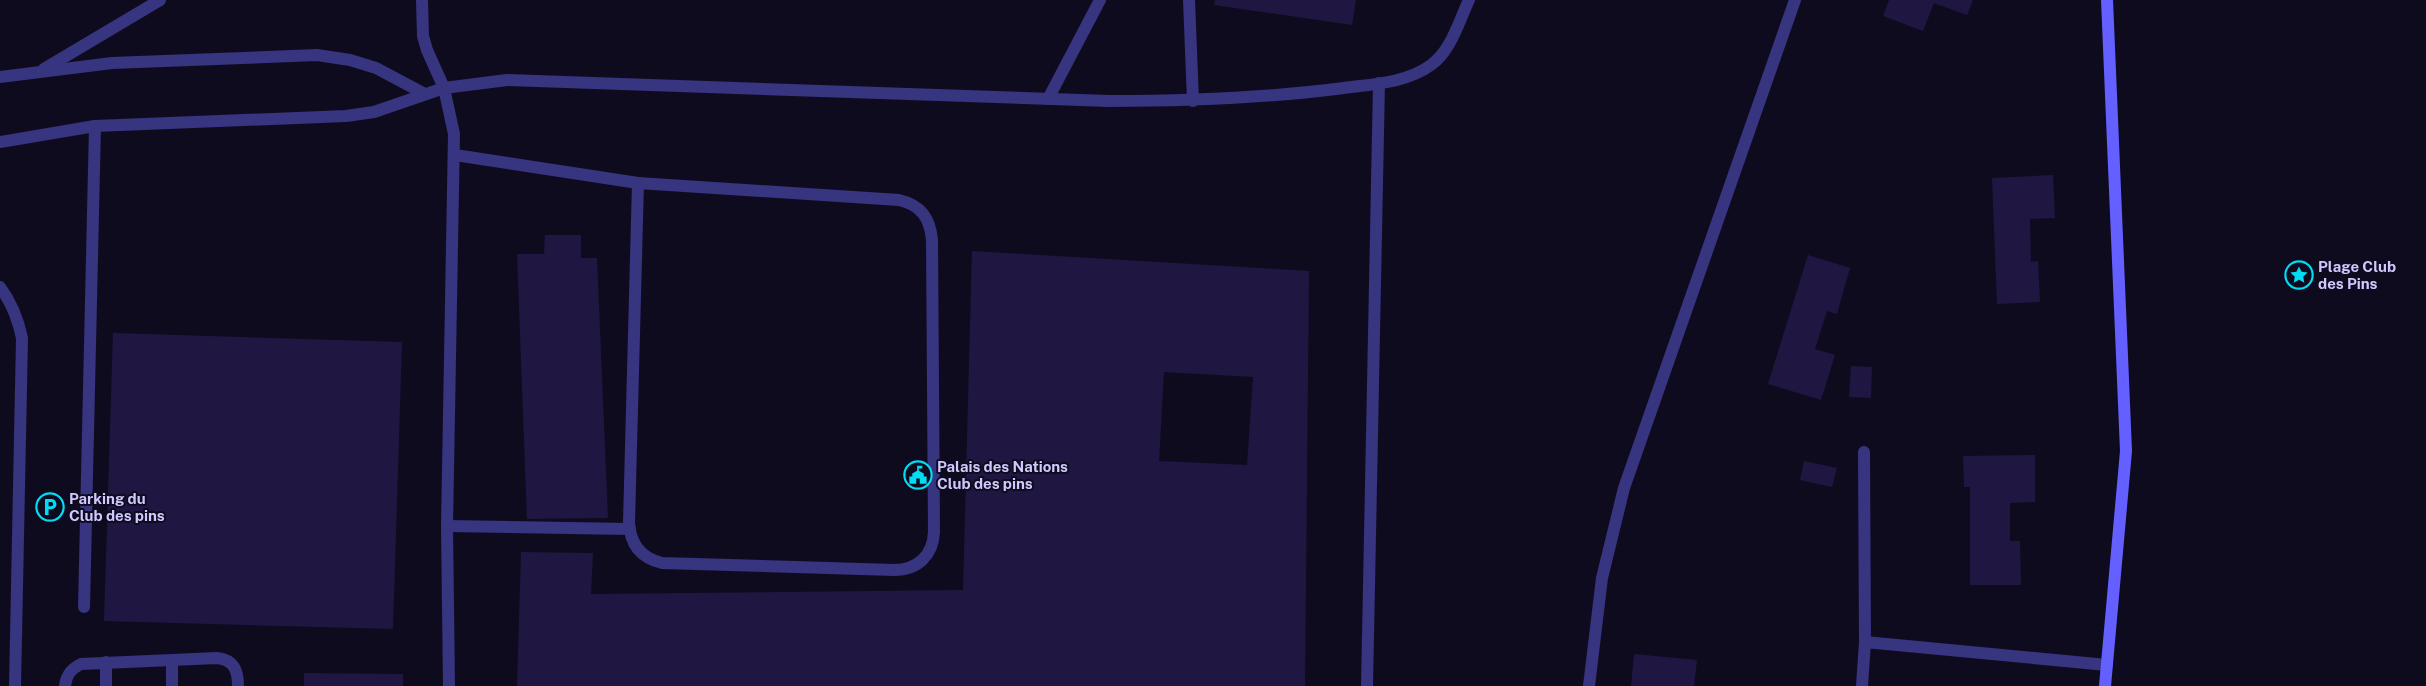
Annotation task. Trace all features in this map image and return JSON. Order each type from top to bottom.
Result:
[{"type":"main road","points":[[2105,686],[2126,451],[2107,0]]},
{"type":"street","points":[[40,71],[160,0]]},
{"type":"street","points":[[422,0],[423,36],[427,50],[444,88],[454,134],[455,155],[447,526],[450,686]]},
{"type":"street","points":[[1048,99],[1100,0]]},
{"type":"street","points":[[1190,0],[1193,101]]},
{"type":"street","points":[[0,142],[95,126],[346,116],[374,112],[444,88],[507,80],[1048,99],[1193,101],[1278,97],[1379,83],[1416,74],[1433,64],[1446,49],[1469,0]]},
{"type":"street","points":[[1589,686],[1602,578],[1624,488],[1795,0]]},
{"type":"street","points":[[0,77],[112,63],[317,55],[350,60],[376,68],[425,94]]},
{"type":"street","points":[[1367,686],[1379,83]]},
{"type":"street","points":[[84,607],[95,126]]},
{"type":"street","points":[[455,155],[638,183],[899,200],[910,203],[920,209],[927,218],[932,240],[934,532],[933,542],[923,560],[905,570],[894,570],[662,563],[643,555],[632,539],[630,529],[638,183]]},
{"type":"street","points":[[0,287],[11,303],[18,320],[22,338],[15,686]]},
{"type":"street","points":[[1862,686],[1865,642],[1864,452]]},
{"type":"street","points":[[447,526],[630,529]]},
{"type":"street","points":[[1865,642],[2107,665]]},
{"type":"street","points":[[65,686],[68,675],[73,668],[81,664],[225,659],[232,663],[237,670],[238,686]]},
{"type":"street","points":[[172,660],[172,686]]},
{"type":"street","points":[[106,662],[106,686]]},
{"type":"building","points":[[1215,0],[1356,0],[1352,25],[1214,5]]},
{"type":"building","points":[[1889,0],[1973,0],[1967,15],[1934,3],[1923,31],[1883,16]]},
{"type":"building","points":[[2053,175],[2055,218],[2030,219],[2031,262],[2038,261],[2040,302],[1997,304],[1992,178]]},
{"type":"building","points":[[545,235],[581,235],[581,258],[597,258],[608,518],[527,519],[517,254],[544,254]]},
{"type":"building","points":[[972,251],[1309,271],[1305,686],[517,686],[521,552],[593,553],[591,594],[963,590]],"holes":[[[1164,372],[1253,377],[1247,465],[1159,461]]]},
{"type":"building","points":[[1808,255],[1850,268],[1837,314],[1827,311],[1815,349],[1835,355],[1821,400],[1768,384]]},
{"type":"building","points":[[113,333],[402,342],[393,629],[104,621]]},
{"type":"building","points":[[1851,366],[1872,367],[1871,398],[1849,397]]},
{"type":"building","points":[[2035,455],[2035,502],[2010,503],[2010,541],[2020,541],[2021,585],[1970,585],[1970,487],[1964,487],[1963,456]]},
{"type":"building","points":[[1804,461],[1837,468],[1832,487],[1800,480]]},
{"type":"building","points":[[1634,654],[1697,660],[1694,686],[1631,686]]},
{"type":"building","points":[[304,673],[403,674],[403,686],[304,686]]},
{"type":"place","name":"Plage Club des Pins","points":[[2299,275]]},
{"type":"place","name":"Palais des Nations Club des pins","points":[[918,475]]},
{"type":"place","name":"Parking du Club des pins","points":[[50,507]]}]
